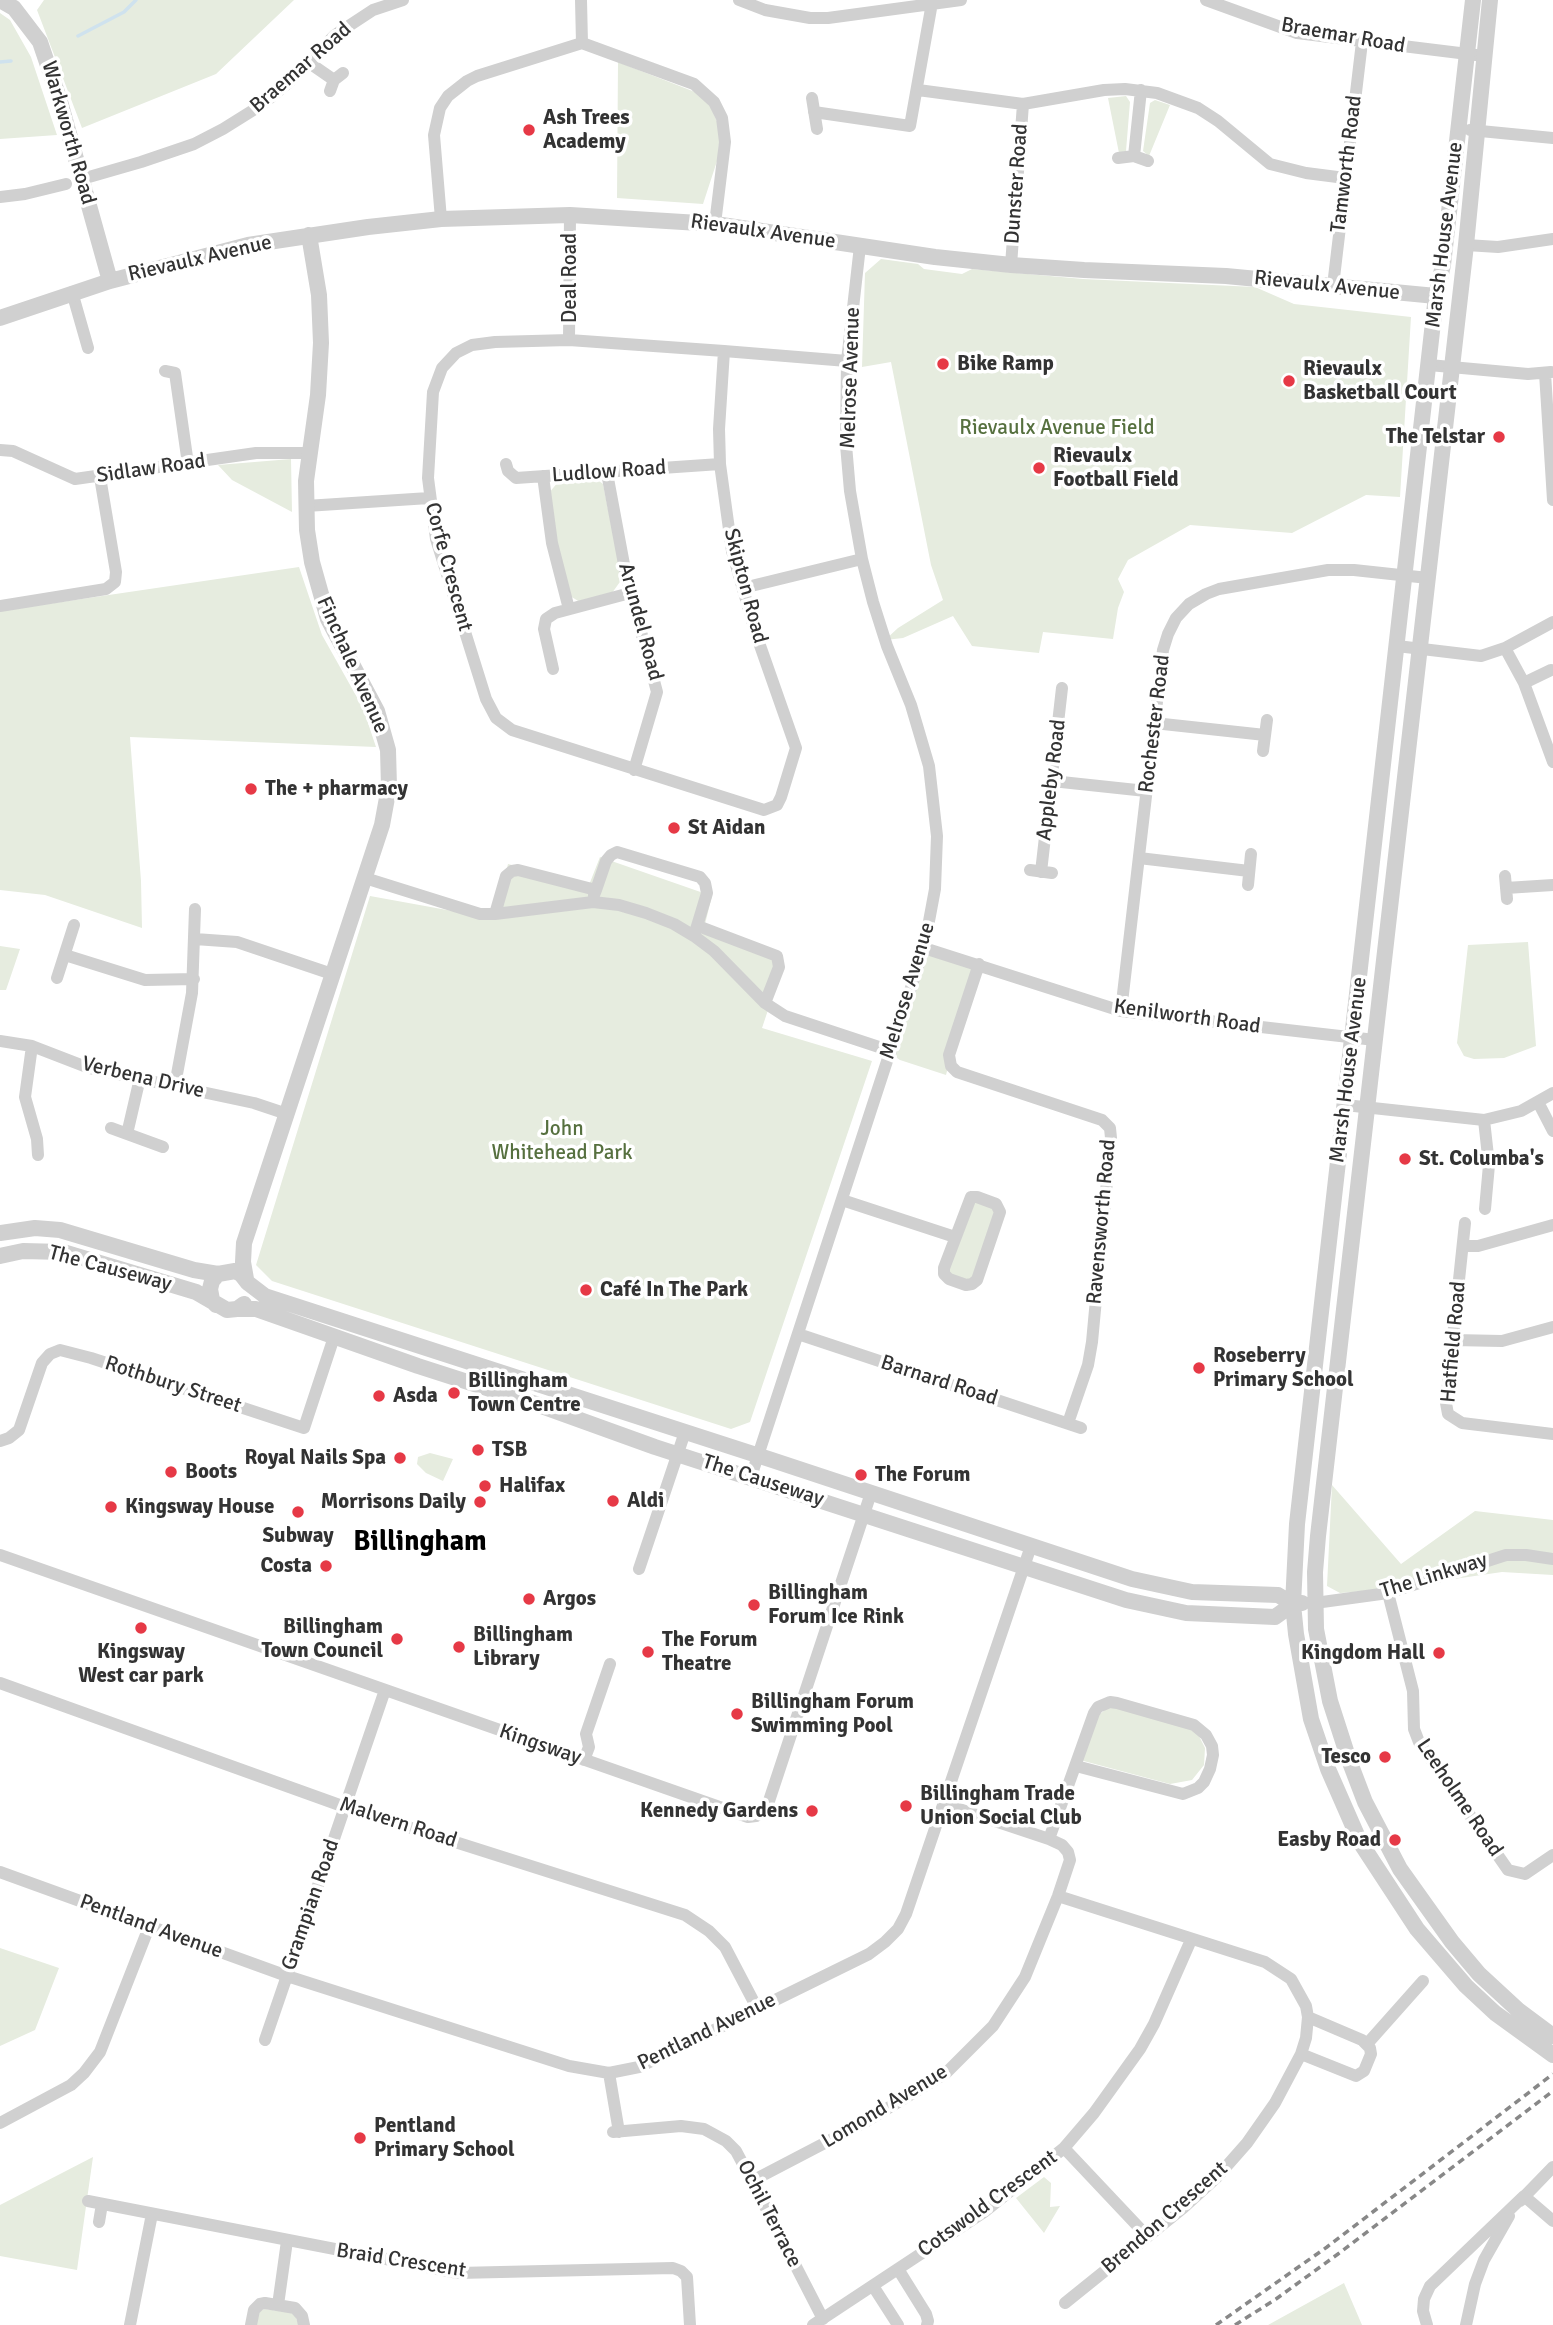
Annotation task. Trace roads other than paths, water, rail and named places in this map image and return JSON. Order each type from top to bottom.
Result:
[{"type":"street","name":"Braemar Road","points":[[82,179],[167,153],[223,129],[263,104],[335,34],[373,10],[403,0]]},
{"type":"street","points":[[581,0],[582,43]]},
{"type":"street","points":[[739,0],[765,10],[810,18],[828,18],[961,0]]},
{"type":"street","name":"Braemar Road","points":[[1206,0],[1297,33],[1484,56]]},
{"type":"street","name":"Marsh House Avenue","points":[[1473,0],[1443,265],[1436,296],[1297,1524],[1293,1604],[1311,1718],[1328,1769],[1360,1842],[1417,1929],[1466,1986],[1495,2013],[1549,2046]]},
{"type":"street","name":"Marsh House Avenue","points":[[1490,0],[1466,245],[1318,1536],[1315,1603],[1316,1629],[1330,1701],[1365,1802],[1400,1869],[1432,1916],[1479,1974],[1518,2010],[1549,2046]]},
{"type":"street","name":"Warkworth Road","points":[[12,3],[40,42],[48,61],[110,281]]},
{"type":"street","points":[[814,112],[907,127],[912,124],[932,3]]},
{"type":"street","name":"Tamworth Road","points":[[1333,286],[1362,42]]},
{"type":"street","points":[[441,219],[434,135],[437,116],[443,102],[456,89],[477,76],[582,43],[694,84],[714,102],[722,118],[725,142],[715,224]]},
{"type":"street","points":[[308,62],[335,81]]},
{"type":"street","points":[[918,90],[1023,104],[1104,90],[1157,93],[1198,108],[1270,164],[1345,178]]},
{"type":"street","points":[[1134,156],[1140,90]]},
{"type":"street","points":[[812,98],[817,129]]},
{"type":"street","name":"Dunster Road","points":[[1010,265],[1023,104]]},
{"type":"street","points":[[1459,129],[1553,138]]},
{"type":"street","points":[[1118,158],[1134,156],[1148,162]]},
{"type":"street","points":[[0,197],[66,184]]},
{"type":"street","name":"Rievaulx Avenue","points":[[0,318],[72,292],[248,245],[441,219],[570,215],[715,224],[1010,265],[1226,276],[1459,299]]},
{"type":"street","name":"Deal Road","points":[[569,340],[570,215]]},
{"type":"street","name":"Finchale Avenue","points":[[247,1281],[243,1268],[244,1243],[365,878],[387,804],[389,787],[387,750],[377,712],[328,619],[312,562],[306,506],[308,453],[318,395],[321,343],[318,295],[309,235]]},
{"type":"street","points":[[1466,245],[1498,247],[1553,239]]},
{"type":"street","name":"Melrose Avenue","points":[[751,1477],[924,947],[931,918],[937,862],[937,824],[922,739],[912,705],[887,646],[862,559],[850,491],[847,457],[847,361],[860,246]]},
{"type":"street","points":[[72,292],[88,348]]},
{"type":"street","name":"Corfe Crescent","points":[[770,809],[757,809],[512,730],[496,718],[486,699],[439,546],[429,498],[428,455],[433,391],[437,378],[450,359],[464,348],[480,344],[569,340],[847,361]]},
{"type":"street","name":"Skipton Road","points":[[724,351],[719,429],[720,464],[733,551],[756,634],[796,748],[781,797],[770,809]]},
{"type":"street","points":[[1429,365],[1549,372],[1553,500]]},
{"type":"street","points":[[164,371],[175,373],[188,464]]},
{"type":"street","name":"Sidlaw Road","points":[[0,450],[13,451],[67,478],[75,479],[256,453],[308,453]]},
{"type":"street","name":"Ludlow Road","points":[[506,464],[508,471],[516,478],[720,464]]},
{"type":"street","name":"Arundel Road","points":[[607,473],[630,593],[657,692],[634,770]]},
{"type":"street","points":[[543,476],[552,543],[569,608]]},
{"type":"street","points":[[0,606],[106,589],[115,582],[116,572],[100,477]]},
{"type":"street","points":[[306,506],[429,498]]},
{"type":"street","points":[[743,588],[862,559]]},
{"type":"street","name":"Rochester Road","points":[[1121,1011],[1163,650],[1176,618],[1189,604],[1219,589],[1328,570],[1428,578]]},
{"type":"street","points":[[553,668],[544,629],[546,620],[569,608],[630,593]]},
{"type":"street","points":[[1397,646],[1472,656],[1491,654],[1553,622]]},
{"type":"street","points":[[1504,648],[1524,683],[1553,762]]},
{"type":"street","points":[[1524,683],[1551,670]]},
{"type":"street","name":"Appleby Road","points":[[1041,872],[1063,689]]},
{"type":"street","points":[[1263,751],[1266,720]]},
{"type":"street","points":[[1154,723],[1265,735]]},
{"type":"street","points":[[1052,781],[1146,791]]},
{"type":"street","points":[[594,896],[606,861],[617,852],[700,877],[705,883],[707,893],[696,931]]},
{"type":"street","points":[[1248,885],[1251,854]]},
{"type":"street","points":[[1139,859],[1249,871]]},
{"type":"street","points":[[495,914],[506,876],[518,870],[777,956],[779,967],[765,1003]]},
{"type":"street","points":[[365,878],[466,911],[495,914],[594,896]]},
{"type":"street","points":[[1506,887],[1553,885]]},
{"type":"street","points":[[175,1084],[194,979],[195,909]]},
{"type":"street","points":[[57,978],[74,925]]},
{"type":"street","points":[[696,931],[765,1003],[785,1016],[891,1051]]},
{"type":"street","points":[[195,939],[237,942],[332,974]]},
{"type":"street","name":"Kenilworth Road","points":[[924,947],[1121,1011],[1375,1040]]},
{"type":"street","points":[[65,955],[145,979],[194,979]]},
{"type":"street","name":"Ravensworth Road","points":[[979,964],[949,1055],[951,1066],[957,1073],[1102,1120],[1110,1128],[1092,1342],[1074,1425]]},
{"type":"street","name":"Verbena Drive","points":[[0,1041],[32,1046],[89,1068],[175,1084],[287,1114]]},
{"type":"street","points":[[32,1046],[25,1097],[37,1139],[38,1155]]},
{"type":"street","points":[[127,1134],[140,1078]]},
{"type":"street","points":[[1345,1105],[1484,1120],[1509,1115],[1553,1093]]},
{"type":"street","points":[[1538,1102],[1553,1130]]},
{"type":"street","points":[[1484,1120],[1489,1165],[1486,1209]]},
{"type":"street","points":[[111,1128],[163,1147]]},
{"type":"street","points":[[971,1197],[996,1204],[1000,1208],[976,1280],[972,1284],[958,1282],[944,1274],[955,1237],[971,1197]]},
{"type":"street","points":[[842,1200],[955,1237]]},
{"type":"street","name":"Hatfield Road","points":[[1465,1223],[1446,1403],[1448,1414],[1469,1424],[1553,1434]]},
{"type":"street","points":[[1464,1246],[1478,1246],[1553,1225]]},
{"type":"street","name":"The Causeway","points":[[0,1233],[35,1228],[60,1230],[194,1270],[221,1273],[235,1271],[265,1296],[758,1455],[1132,1580],[1167,1588],[1226,1595],[1278,1595],[1293,1604]]},
{"type":"street","name":"Finchale Avenue","points":[[221,1273],[244,1243]]},
{"type":"street","name":"The Causeway","points":[[0,1256],[23,1251],[63,1252],[196,1292],[227,1310],[256,1309],[677,1454],[1126,1600],[1186,1613],[1275,1617],[1293,1604],[1315,1603]]},
{"type":"street","points":[[216,1305],[210,1296],[210,1289],[212,1281],[221,1273]]},
{"type":"street","points":[[237,1309],[247,1301],[247,1281]]},
{"type":"street","points":[[1453,1340],[1502,1341],[1553,1327]]},
{"type":"street","name":"Barnard Road","points":[[798,1334],[1074,1425]]},
{"type":"street","name":"Rothbury Street","points":[[0,1441],[19,1430],[42,1363],[50,1354],[60,1350],[92,1358],[304,1428],[334,1337]]},
{"type":"street","points":[[639,1569],[685,1432]]},
{"type":"street","name":"Kingsway","points":[[0,1555],[741,1816],[756,1815],[767,1807],[870,1493]]},
{"type":"street","name":"Pentland Avenue","points":[[0,1872],[287,1976],[569,2066],[608,2073],[639,2067],[869,1954],[898,1929],[906,1914],[1031,1546]]},
{"type":"street","name":"The Linkway","points":[[1315,1603],[1388,1593],[1506,1555],[1553,1559]]},
{"type":"street","name":"Leeholme Road","points":[[1388,1593],[1413,1691],[1414,1729],[1419,1742],[1508,1870],[1525,1874],[1553,1855]]},
{"type":"street","points":[[584,1760],[589,1747],[586,1734],[610,1664]]},
{"type":"street","name":"Malvern Road","points":[[0,1683],[345,1807],[685,1915],[709,1931],[725,1947],[757,2008]]},
{"type":"street","name":"Grampian Road","points":[[265,2040],[385,1690]]},
{"type":"street","points":[[944,1804],[1049,1839],[1094,1713],[1098,1707],[1110,1702],[1194,1725],[1206,1735],[1212,1746],[1210,1769],[1204,1782],[1198,1788],[1183,1794],[1076,1766]]},
{"type":"street","name":"Lomond Avenue","points":[[752,2181],[865,2122],[946,2073],[993,2026],[1013,1999],[1040,1944],[1070,1860],[1062,1845],[1049,1839]]},
{"type":"street","points":[[1384,1881],[1400,1869]]},
{"type":"street","points":[[1058,1896],[1265,1962],[1292,1979],[1300,1992],[1308,2017],[1367,2044],[1371,2054],[1364,2071],[1356,2076],[1301,2054]]},
{"type":"street","points":[[0,2123],[71,2085],[100,2052],[149,1927]]},
{"type":"street","name":"Cotswold Crescent","points":[[818,2322],[984,2212],[1064,2148],[1094,2113],[1140,2049],[1191,1940]]},
{"type":"street","points":[[1367,2044],[1424,1982]]},
{"type":"street","name":"Brendon Crescent","points":[[1065,2303],[1217,2177],[1247,2143],[1275,2103],[1301,2054],[1307,2038],[1308,2017]]},
{"type":"street","name":"Ochil Terrace","points":[[608,2073],[616,2132],[681,2126],[704,2129],[726,2141],[736,2151],[818,2322]]},
{"type":"street","points":[[1064,2148],[1147,2236]]},
{"type":"street","points":[[1427,2325],[1423,2311],[1424,2299],[1430,2286],[1553,2167]]},
{"type":"street","points":[[1524,2196],[1553,2221]]},
{"type":"street","points":[[1466,2325],[1483,2260],[1504,2222],[1524,2196]]},
{"type":"street","name":"Braid Crescent","points":[[88,2201],[458,2273],[673,2268],[687,2277],[690,2325]]},
{"type":"street","points":[[99,2222],[102,2204]]},
{"type":"street","points":[[130,2325],[152,2214]]},
{"type":"street","points":[[278,2305],[287,2241]]},
{"type":"street","points":[[898,2269],[926,2314],[927,2325]]},
{"type":"street","points":[[873,2286],[898,2325]]},
{"type":"street","points":[[250,2325],[256,2306],[265,2303],[299,2311],[304,2325]]},
{"type":"waterway","points":[[78,36],[124,12],[136,0]]},
{"type":"waterway","points":[[0,62],[11,61]]},
{"type":"railway","points":[[1216,2325],[1327,2247],[1553,2074]]},
{"type":"railway","points":[[1235,2325],[1338,2254],[1553,2091]]},
{"type":"place","name":"Ash Trees Academy","points":[[529,130]]},
{"type":"place","name":"Bike Ramp","points":[[943,364]]},
{"type":"place","name":"Rievaulx Basketball Court","points":[[1289,381]]},
{"type":"place","name":"The Telstar","points":[[1499,437]]},
{"type":"place","name":"Rievaulx Football Field","points":[[1039,468]]},
{"type":"place","name":"The + pharmacy","points":[[251,789]]},
{"type":"place","name":"St Aidan","points":[[674,828]]},
{"type":"place","name":"St. Columba's","points":[[1405,1159]]},
{"type":"place","name":"Café In The Park","points":[[586,1290]]},
{"type":"place","name":"Roseberry Primary School","points":[[1199,1368]]},
{"type":"place","name":"Billingham Town Centre","points":[[454,1393]]},
{"type":"place","name":"Asda","points":[[379,1396]]},
{"type":"place","name":"TSB","points":[[478,1450]]},
{"type":"place","name":"Royal Nails Spa","points":[[400,1458]]},
{"type":"place","name":"Boots","points":[[171,1472]]},
{"type":"place","name":"The Forum","points":[[861,1475]]},
{"type":"place","name":"Halifax","points":[[485,1486]]},
{"type":"place","name":"Aldi","points":[[613,1501]]},
{"type":"place","name":"Morrisons Daily","points":[[480,1502]]},
{"type":"place","name":"Kingsway House","points":[[111,1507]]},
{"type":"place","name":"Subway","points":[[298,1512]]},
{"type":"place","name":"Costa","points":[[326,1566]]},
{"type":"place","name":"Argos","points":[[529,1599]]},
{"type":"place","name":"Billingham Forum Ice Rink","points":[[754,1605]]},
{"type":"place","name":"Kingsway West car park","points":[[141,1628]]},
{"type":"place","name":"Billingham Town Council","points":[[397,1639]]},
{"type":"place","name":"Billingham Library","points":[[459,1647]]},
{"type":"place","name":"The Forum Theatre","points":[[648,1652]]},
{"type":"place","name":"Kingdom Hall","points":[[1439,1653]]},
{"type":"place","name":"Billingham Forum Swimming Pool","points":[[737,1714]]},
{"type":"place","name":"Tesco","points":[[1385,1757]]},
{"type":"place","name":"Billingham Trade Union Social Club","points":[[906,1806]]},
{"type":"place","name":"Kennedy Gardens","points":[[812,1811]]},
{"type":"place","name":"Easby Road","points":[[1395,1840]]},
{"type":"place","name":"Pentland Primary School","points":[[360,2138]]},
{"type":"district","name":"Billingham","points":[[420,1543]]},
{"type":"park label","name":"Rievaulx Avenue Field","points":[[1057,428]]},
{"type":"park label","name":"John Whitehead Park","points":[[562,1141]]}]
